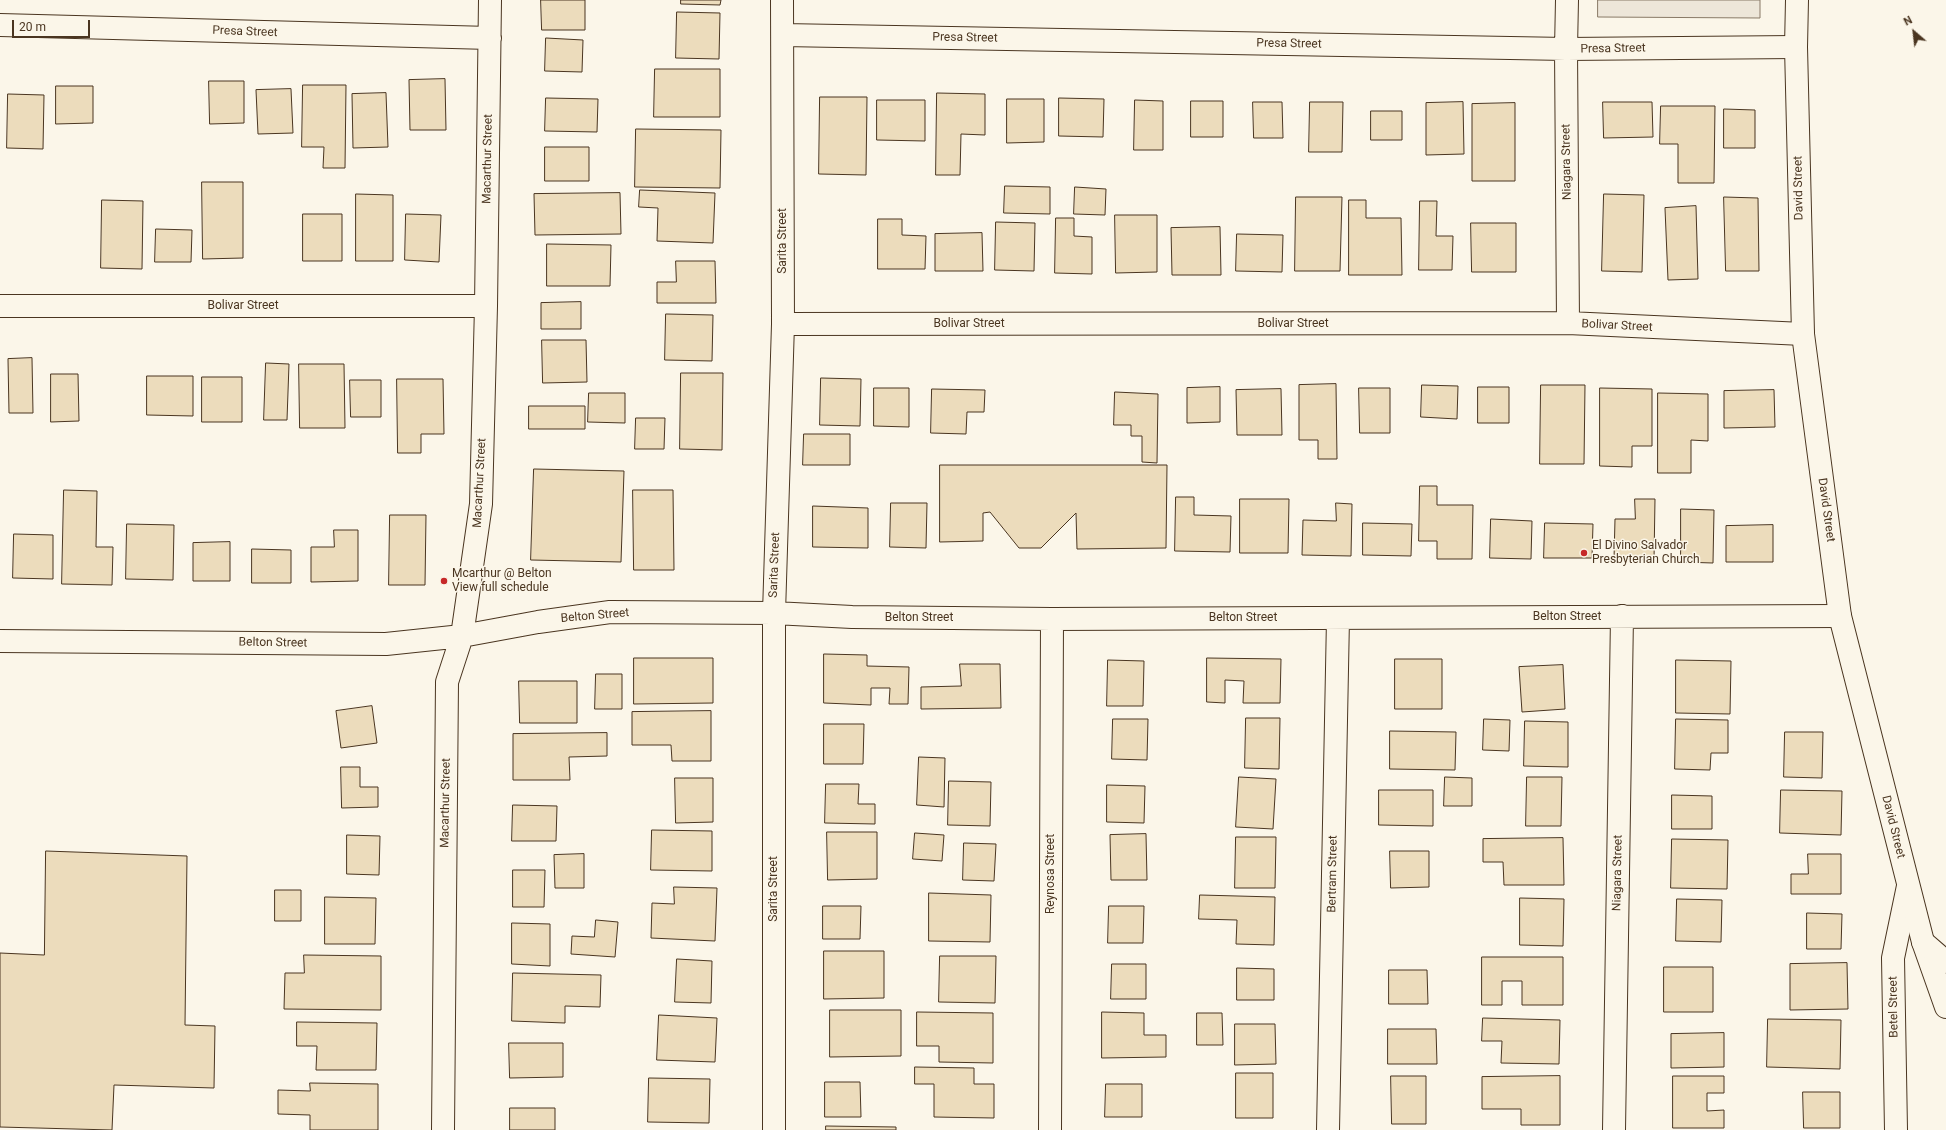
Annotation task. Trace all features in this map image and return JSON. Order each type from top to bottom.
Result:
[{"type":"main road","name":"Macarthur Street","points":[[443,1130],[447,682],[462,636],[481,504],[486,306],[490,0]]},
{"type":"main road","name":"Sarita Street","points":[[774,1130],[774,613],[783,324],[782,0]]},
{"type":"main road","name":"Niagara Street","points":[[1567,0],[1568,323]]},
{"type":"main road","name":"David Street","points":[[1797,0],[1796,47],[1803,334],[1840,616],[1923,942],[1946,1007]]},
{"type":"main road","name":"Presa Street","points":[[0,25],[490,38]]},
{"type":"main road","name":"Presa Street","points":[[782,35],[1566,49],[1796,47]]},
{"type":"main road","name":"Bolivar Street","points":[[0,306],[486,306]]},
{"type":"main road","name":"Bolivar Street","points":[[783,324],[1568,323],[1803,334]]},
{"type":"main road","name":"Belton Street","points":[[0,641],[386,644],[462,636],[538,622],[610,612],[774,613],[852,617],[1052,619],[1840,616]]},
{"type":"main road","name":"Niagara Street","points":[[1614,1130],[1622,616]]},
{"type":"main road","name":"Bertram Street","points":[[1328,1130],[1338,618]]},
{"type":"main road","name":"Reynosa Street","points":[[1050,1130],[1052,619]]},
{"type":"main road","name":"Betel Street","points":[[1896,1130],[1893,958],[1908,886]]},
{"type":"main road","points":[[1923,942],[1946,962]]},
{"type":"shaded area","points":[[1598,0],[1760,0],[1760,18],[1598,17]]},
{"type":"building","points":[[541,0],[585,0],[585,30],[542,30]]},
{"type":"building","points":[[681,0],[721,0],[720,5],[681,4]]},
{"type":"building","points":[[677,12],[720,13],[719,59],[676,58]]},
{"type":"building","points":[[546,38],[583,40],[582,72],[545,71]]},
{"type":"building","points":[[655,69],[720,69],[720,117],[654,117]]},
{"type":"building","points":[[445,79],[446,130],[410,130],[409,80]]},
{"type":"building","points":[[209,81],[244,81],[244,123],[210,124]]},
{"type":"building","points":[[303,85],[346,85],[345,168],[323,168],[324,147],[302,147]]},
{"type":"building","points":[[56,86],[93,86],[93,123],[56,124]]},
{"type":"building","points":[[291,89],[293,133],[258,134],[256,90]]},
{"type":"building","points":[[386,93],[388,147],[353,148],[352,94]]},
{"type":"building","points":[[937,93],[985,94],[985,135],[961,134],[960,175],[936,175]]},
{"type":"building","points":[[8,94],[44,95],[43,149],[7,148]]},
{"type":"building","points":[[820,97],[867,97],[866,175],[819,174]]},
{"type":"building","points":[[546,98],[598,99],[597,132],[545,131]]},
{"type":"building","points":[[1059,98],[1104,99],[1103,137],[1059,136]]},
{"type":"building","points":[[1007,99],[1044,99],[1044,142],[1007,143]]},
{"type":"building","points":[[877,100],[925,100],[925,141],[877,140]]},
{"type":"building","points":[[1135,100],[1163,101],[1163,150],[1134,150]]},
{"type":"building","points":[[1191,101],[1223,101],[1223,137],[1191,137]]},
{"type":"building","points":[[1253,102],[1282,102],[1283,138],[1254,138]]},
{"type":"building","points":[[1310,102],[1343,102],[1342,152],[1309,152]]},
{"type":"building","points":[[1463,102],[1464,154],[1426,155],[1426,103]]},
{"type":"building","points":[[1603,102],[1652,102],[1653,137],[1604,138]]},
{"type":"building","points":[[1515,103],[1515,181],[1472,181],[1472,104]]},
{"type":"building","points":[[1661,106],[1715,106],[1714,183],[1678,183],[1678,144],[1660,144]]},
{"type":"building","points":[[1724,109],[1755,110],[1755,148],[1724,148]]},
{"type":"building","points":[[1371,111],[1402,111],[1402,140],[1371,140]]},
{"type":"building","points":[[636,129],[721,130],[720,188],[635,187]]},
{"type":"building","points":[[545,147],[589,147],[589,181],[545,181]]},
{"type":"building","points":[[202,182],[243,182],[243,258],[203,259]]},
{"type":"building","points":[[1005,186],[1050,187],[1050,214],[1004,213]]},
{"type":"building","points":[[1075,187],[1106,189],[1105,215],[1074,214]]},
{"type":"building","points":[[640,190],[715,193],[713,243],[657,241],[658,208],[639,207]]},
{"type":"building","points":[[620,193],[621,234],[535,235],[534,194]]},
{"type":"building","points":[[356,194],[393,195],[393,261],[356,261]]},
{"type":"building","points":[[1604,194],[1644,195],[1642,272],[1602,271]]},
{"type":"building","points":[[1296,197],[1342,197],[1340,271],[1295,271]]},
{"type":"building","points":[[1724,197],[1758,198],[1759,271],[1726,271]]},
{"type":"building","points":[[102,200],[143,201],[142,269],[101,268]]},
{"type":"building","points":[[1349,200],[1366,200],[1366,218],[1401,218],[1402,275],[1349,275]]},
{"type":"building","points":[[1420,201],[1437,201],[1436,236],[1453,236],[1452,270],[1419,270]]},
{"type":"building","points":[[1696,206],[1698,279],[1668,280],[1665,208]]},
{"type":"building","points":[[303,214],[342,214],[342,261],[303,261]]},
{"type":"building","points":[[406,214],[441,215],[439,262],[405,260]]},
{"type":"building","points":[[1115,215],[1157,215],[1157,272],[1116,273]]},
{"type":"building","points":[[1056,218],[1074,218],[1074,236],[1092,237],[1092,274],[1055,273]]},
{"type":"building","points":[[878,219],[902,219],[902,235],[926,236],[925,269],[878,269]]},
{"type":"building","points":[[996,222],[1035,223],[1034,271],[995,270]]},
{"type":"building","points":[[1471,223],[1516,223],[1516,272],[1472,272]]},
{"type":"building","points":[[1220,227],[1221,275],[1172,275],[1171,228]]},
{"type":"building","points":[[156,229],[192,230],[191,262],[155,262]]},
{"type":"building","points":[[982,233],[983,271],[935,271],[935,234]]},
{"type":"building","points":[[1237,234],[1283,235],[1282,272],[1236,271]]},
{"type":"building","points":[[547,244],[611,245],[610,286],[547,286]]},
{"type":"building","points":[[676,261],[715,261],[716,303],[657,303],[657,282],[676,282]]},
{"type":"building","points":[[581,302],[581,329],[541,329],[541,303]]},
{"type":"building","points":[[666,314],[713,315],[712,361],[665,360]]},
{"type":"building","points":[[542,340],[586,340],[587,382],[543,383]]},
{"type":"building","points":[[32,358],[33,413],[9,413],[8,359]]},
{"type":"building","points":[[266,363],[289,364],[287,420],[264,420]]},
{"type":"building","points":[[299,364],[344,364],[345,428],[300,428]]},
{"type":"building","points":[[681,373],[723,373],[722,450],[680,449]]},
{"type":"building","points":[[51,374],[78,374],[79,421],[51,422]]},
{"type":"building","points":[[147,376],[193,376],[193,416],[147,415]]},
{"type":"building","points":[[202,377],[242,377],[242,422],[202,422]]},
{"type":"building","points":[[821,378],[861,379],[860,426],[820,425]]},
{"type":"building","points":[[397,379],[443,379],[444,434],[421,434],[421,453],[398,453]]},
{"type":"building","points":[[350,380],[381,380],[381,417],[351,417]]},
{"type":"building","points":[[1336,384],[1337,459],[1318,459],[1318,440],[1299,440],[1299,385]]},
{"type":"building","points":[[1422,385],[1458,386],[1457,419],[1421,417]]},
{"type":"building","points":[[1541,385],[1585,385],[1584,464],[1540,464]]},
{"type":"building","points":[[1220,387],[1220,422],[1187,423],[1187,388]]},
{"type":"building","points":[[1478,387],[1509,387],[1509,423],[1478,423]]},
{"type":"building","points":[[874,388],[909,388],[909,427],[874,426]]},
{"type":"building","points":[[1359,388],[1390,388],[1390,433],[1360,433]]},
{"type":"building","points":[[1600,388],[1652,389],[1652,446],[1632,446],[1632,467],[1600,466]]},
{"type":"building","points":[[932,389],[985,390],[984,412],[967,412],[966,434],[931,433]]},
{"type":"building","points":[[1281,389],[1282,435],[1237,435],[1236,390]]},
{"type":"building","points":[[1774,390],[1775,427],[1724,428],[1724,391]]},
{"type":"building","points":[[1115,392],[1158,394],[1157,463],[1142,462],[1142,436],[1131,436],[1131,425],[1114,425]]},
{"type":"building","points":[[589,393],[625,393],[625,423],[588,422]]},
{"type":"building","points":[[1658,393],[1708,394],[1708,441],[1691,440],[1691,473],[1658,473]]},
{"type":"building","points":[[529,406],[585,406],[585,429],[529,429]]},
{"type":"building","points":[[636,418],[665,418],[664,449],[635,449]]},
{"type":"building","points":[[804,434],[850,434],[850,465],[803,465]]},
{"type":"building","points":[[940,465],[1167,465],[1166,548],[1077,549],[1076,513],[1041,548],[1019,548],[990,512],[983,513],[983,541],[940,542]]},
{"type":"building","points":[[534,469],[624,471],[621,562],[531,560]]},
{"type":"building","points":[[1420,486],[1437,486],[1437,505],[1473,505],[1472,559],[1437,559],[1437,541],[1419,541]]},
{"type":"building","points":[[64,490],[97,491],[96,547],[113,547],[112,585],[62,584]]},
{"type":"building","points":[[633,490],[673,490],[674,570],[634,570]]},
{"type":"building","points":[[1176,497],[1194,497],[1194,515],[1231,516],[1230,552],[1175,551]]},
{"type":"building","points":[[1240,499],[1289,499],[1288,553],[1240,553]]},
{"type":"building","points":[[1635,499],[1655,499],[1654,560],[1614,559],[1615,519],[1635,519]]},
{"type":"building","points":[[891,503],[927,503],[926,548],[890,547]]},
{"type":"building","points":[[1336,503],[1352,504],[1351,556],[1302,555],[1303,520],[1336,521]]},
{"type":"building","points":[[813,506],[868,508],[868,548],[813,547]]},
{"type":"building","points":[[1681,509],[1714,510],[1713,563],[1681,562]]},
{"type":"building","points":[[390,515],[426,515],[425,585],[389,585]]},
{"type":"building","points":[[1491,519],[1532,521],[1531,559],[1490,558]]},
{"type":"building","points":[[1363,523],[1412,524],[1411,556],[1363,555]]},
{"type":"building","points":[[1545,523],[1593,524],[1592,558],[1544,558]]},
{"type":"building","points":[[127,524],[174,525],[173,580],[126,579]]},
{"type":"building","points":[[1773,525],[1773,562],[1726,562],[1726,526]]},
{"type":"building","points":[[334,530],[358,530],[358,581],[311,582],[311,547],[334,547]]},
{"type":"building","points":[[14,534],[53,535],[53,579],[13,578]]},
{"type":"building","points":[[230,542],[230,581],[193,581],[193,543]]},
{"type":"building","points":[[252,549],[291,550],[291,583],[252,583]]},
{"type":"building","points":[[824,654],[867,655],[867,666],[909,667],[908,704],[889,704],[890,688],[871,688],[871,705],[824,703]]},
{"type":"building","points":[[634,658],[713,658],[713,703],[634,704]]},
{"type":"building","points":[[1207,658],[1281,659],[1280,703],[1243,703],[1244,681],[1225,680],[1225,703],[1207,702]]},
{"type":"building","points":[[1395,659],[1442,659],[1442,709],[1395,709]]},
{"type":"building","points":[[1108,660],[1144,661],[1143,706],[1107,706]]},
{"type":"building","points":[[1676,660],[1731,661],[1730,714],[1676,713]]},
{"type":"building","points":[[960,664],[1000,664],[1001,708],[921,709],[921,687],[961,686]]},
{"type":"building","points":[[1563,665],[1565,709],[1522,712],[1519,667]]},
{"type":"building","points":[[596,674],[622,674],[622,709],[595,709]]},
{"type":"building","points":[[519,681],[577,681],[577,723],[520,723]]},
{"type":"building","points":[[372,706],[377,743],[341,748],[336,711]]},
{"type":"building","points":[[711,711],[711,761],[672,761],[671,745],[632,745],[632,712]]},
{"type":"building","points":[[1246,718],[1280,718],[1279,769],[1245,768]]},
{"type":"building","points":[[1113,719],[1148,719],[1147,760],[1112,759]]},
{"type":"building","points":[[1484,719],[1510,720],[1509,751],[1483,750]]},
{"type":"building","points":[[1676,719],[1728,720],[1728,753],[1711,753],[1710,770],[1675,769]]},
{"type":"building","points":[[1525,721],[1568,722],[1568,767],[1524,766]]},
{"type":"building","points":[[824,724],[864,724],[863,764],[824,764]]},
{"type":"building","points":[[1390,731],[1456,732],[1455,770],[1390,769]]},
{"type":"building","points":[[1785,732],[1823,732],[1822,778],[1784,777]]},
{"type":"building","points":[[607,733],[607,756],[569,757],[570,780],[513,780],[513,734]]},
{"type":"building","points":[[919,757],[945,758],[944,807],[917,805]]},
{"type":"building","points":[[341,767],[360,767],[360,787],[378,787],[378,807],[342,808]]},
{"type":"building","points":[[1239,777],[1276,779],[1273,829],[1236,827]]},
{"type":"building","points":[[1445,777],[1472,778],[1472,806],[1444,806]]},
{"type":"building","points":[[1527,777],[1562,777],[1561,826],[1526,826]]},
{"type":"building","points":[[675,778],[713,778],[713,822],[676,823]]},
{"type":"building","points":[[949,781],[991,782],[990,826],[948,825]]},
{"type":"building","points":[[826,784],[859,784],[858,804],[875,804],[875,824],[825,823]]},
{"type":"building","points":[[1107,785],[1145,786],[1144,823],[1107,822]]},
{"type":"building","points":[[1379,790],[1433,790],[1433,826],[1379,825]]},
{"type":"building","points":[[1781,790],[1842,791],[1841,835],[1780,833]]},
{"type":"building","points":[[1672,795],[1712,796],[1712,829],[1672,829]]},
{"type":"building","points":[[513,805],[557,806],[556,841],[512,841]]},
{"type":"building","points":[[652,830],[712,831],[712,871],[651,870]]},
{"type":"building","points":[[827,832],[877,832],[877,879],[828,880]]},
{"type":"building","points":[[915,833],[944,835],[942,861],[913,859]]},
{"type":"building","points":[[1146,834],[1147,880],[1111,880],[1110,835]]},
{"type":"building","points":[[347,835],[380,836],[379,875],[347,874]]},
{"type":"building","points":[[1236,837],[1276,837],[1275,888],[1235,888]]},
{"type":"building","points":[[1563,838],[1564,885],[1504,885],[1503,862],[1483,862],[1483,839]]},
{"type":"building","points":[[1672,839],[1728,840],[1727,889],[1671,888]]},
{"type":"building","points":[[964,843],[996,844],[994,881],[963,880]]},
{"type":"building","points":[[46,851],[187,856],[185,1025],[215,1026],[214,1088],[114,1085],[112,1130],[0,1127],[0,953],[44,955]]},
{"type":"building","points":[[1390,851],[1429,851],[1429,887],[1391,888]]},
{"type":"building","points":[[584,854],[584,888],[555,888],[554,855]]},
{"type":"building","points":[[1808,854],[1841,854],[1841,894],[1791,894],[1791,874],[1808,874]]},
{"type":"building","points":[[513,870],[545,870],[544,907],[513,907]]},
{"type":"building","points":[[674,887],[717,888],[715,941],[651,938],[652,903],[674,904]]},
{"type":"building","points":[[275,890],[301,890],[301,921],[275,921]]},
{"type":"building","points":[[929,893],[991,895],[990,942],[929,941]]},
{"type":"building","points":[[1200,895],[1275,897],[1274,945],[1236,944],[1237,920],[1199,919]]},
{"type":"building","points":[[325,897],[376,898],[375,944],[325,944]]},
{"type":"building","points":[[1520,898],[1564,899],[1563,946],[1520,945]]},
{"type":"building","points":[[1677,899],[1722,900],[1721,942],[1676,941]]},
{"type":"building","points":[[823,906],[861,906],[860,939],[823,939]]},
{"type":"building","points":[[1109,906],[1144,906],[1143,943],[1108,943]]},
{"type":"building","points":[[1807,913],[1842,914],[1841,949],[1807,949]]},
{"type":"building","points":[[596,920],[618,922],[615,957],[571,954],[572,936],[594,937]]},
{"type":"building","points":[[512,923],[550,924],[550,966],[512,964]]},
{"type":"building","points":[[824,951],[884,951],[884,998],[824,999]]},
{"type":"building","points":[[304,955],[381,956],[381,1010],[284,1009],[285,973],[304,973]]},
{"type":"building","points":[[940,956],[996,956],[995,1003],[939,1002]]},
{"type":"building","points":[[1482,957],[1563,957],[1563,1005],[1522,1005],[1522,981],[1502,981],[1502,1005],[1482,1005]]},
{"type":"building","points":[[677,959],[712,961],[711,1003],[675,1002]]},
{"type":"building","points":[[1847,963],[1848,1009],[1790,1010],[1790,964]]},
{"type":"building","points":[[1112,964],[1146,964],[1146,999],[1111,999]]},
{"type":"building","points":[[1664,967],[1713,967],[1713,1012],[1664,1012]]},
{"type":"building","points":[[1237,968],[1274,969],[1274,1000],[1237,1000]]},
{"type":"building","points":[[1389,970],[1427,970],[1428,1004],[1389,1004]]},
{"type":"building","points":[[513,973],[601,975],[600,1007],[565,1006],[565,1023],[512,1021]]},
{"type":"building","points":[[830,1010],[901,1010],[901,1056],[830,1057]]},
{"type":"building","points":[[917,1012],[993,1013],[993,1063],[939,1062],[939,1046],[917,1046]]},
{"type":"building","points":[[1102,1012],[1144,1013],[1144,1035],[1166,1035],[1166,1057],[1102,1058]]},
{"type":"building","points":[[1197,1013],[1222,1013],[1223,1045],[1197,1045]]},
{"type":"building","points":[[659,1015],[717,1018],[715,1062],[657,1060]]},
{"type":"building","points":[[1483,1018],[1560,1020],[1559,1064],[1501,1063],[1502,1041],[1482,1041]]},
{"type":"building","points":[[1768,1019],[1841,1020],[1840,1069],[1767,1067]]},
{"type":"building","points":[[297,1022],[377,1023],[376,1070],[316,1070],[317,1046],[297,1046]]},
{"type":"building","points":[[1235,1024],[1275,1024],[1276,1064],[1235,1065]]},
{"type":"building","points":[[1388,1029],[1436,1029],[1437,1064],[1388,1064]]},
{"type":"building","points":[[1724,1033],[1724,1067],[1671,1068],[1671,1034]]},
{"type":"building","points":[[509,1043],[563,1043],[563,1077],[510,1078]]},
{"type":"building","points":[[915,1067],[974,1068],[974,1084],[994,1084],[994,1118],[934,1117],[934,1084],[915,1084]]},
{"type":"building","points":[[1236,1073],[1273,1073],[1273,1118],[1236,1118]]},
{"type":"building","points":[[1391,1076],[1426,1076],[1426,1124],[1392,1124]]},
{"type":"building","points":[[1560,1076],[1560,1125],[1521,1125],[1521,1109],[1482,1109],[1482,1077]]},
{"type":"building","points":[[1673,1076],[1724,1076],[1724,1093],[1707,1093],[1707,1111],[1724,1110],[1724,1128],[1673,1128]]},
{"type":"building","points":[[649,1078],[710,1079],[709,1123],[648,1122]]},
{"type":"building","points":[[825,1082],[860,1082],[861,1117],[825,1117]]},
{"type":"building","points":[[310,1083],[378,1084],[378,1130],[310,1130],[310,1115],[278,1114],[278,1090],[310,1091]]},
{"type":"building","points":[[1106,1084],[1142,1084],[1142,1117],[1105,1117]]},
{"type":"building","points":[[1803,1092],[1840,1092],[1840,1128],[1804,1128]]},
{"type":"building","points":[[510,1108],[555,1108],[555,1130],[510,1130]]},
{"type":"building","points":[[826,1126],[896,1127],[896,1130],[826,1130]]},
{"type":"place","name":"El Divino Salvador Presbyterian Church","points":[[1584,553]]},
{"type":"place","name":"Mcarthur @ Belton View full schedule","points":[[444,581]]}]
